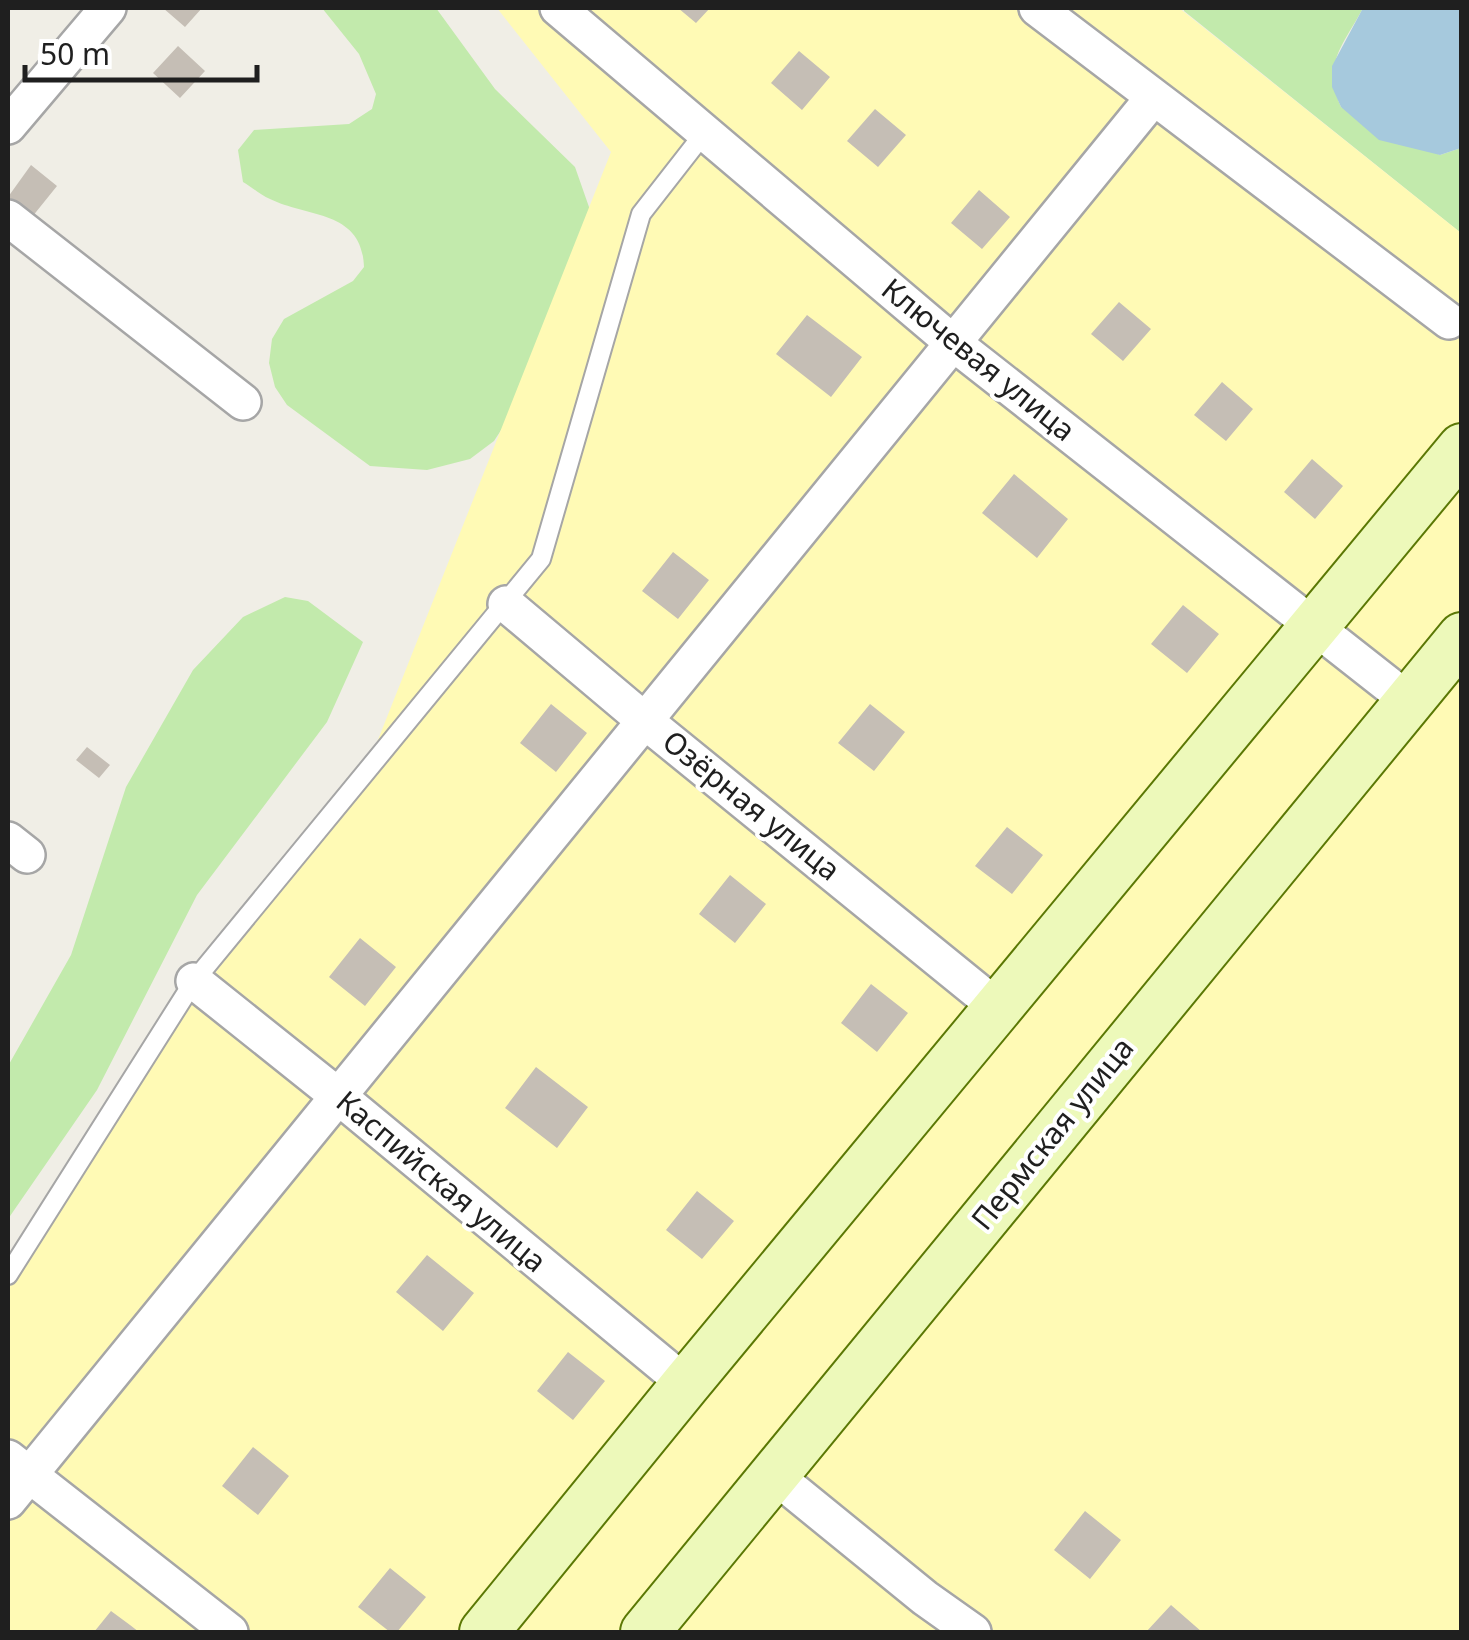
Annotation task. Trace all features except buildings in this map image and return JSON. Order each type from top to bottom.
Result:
[{"type":"street","points":[[8,126],[108,8]]},
{"type":"street","name":"Ключевая улица","points":[[558,8],[952,342],[1409,701]]},
{"type":"street","points":[[1037,8],[1449,322]]},
{"type":"street","points":[[230,1632],[14,1478],[338,1096],[1153,98]]},
{"type":"street","points":[[8,218],[242,402]]},
{"type":"street","points":[[484,1632],[1462,448]]},
{"type":"street","name":"Озёрная улица","points":[[506,604],[997,1007]]},
{"type":"street","name":"Пермская улица","points":[[645,1632],[1462,636]]},
{"type":"street","name":"Каспийская улица","points":[[194,981],[686,1384]]},
{"type":"street","points":[[774,1475],[925,1598],[973,1632]]},
{"type":"lane","points":[[8,1274],[194,981],[541,558],[640,214],[705,132]]},
{"type":"green space","points":[[322,8],[436,8],[495,89],[575,167],[589,207],[589,239],[533,381],[494,441],[470,459],[427,470],[370,466],[287,405],[275,387],[269,363],[272,339],[284,319],[353,281],[364,267],[361,248],[344,225],[270,199],[243,182],[238,150],[254,130],[349,124],[372,109],[376,94],[359,54]]},
{"type":"green space","points":[[1363,8],[1334,66],[1341,107],[1440,155],[1461,148],[1461,233],[1184,11]]},
{"type":"green space","points":[[285,597],[308,601],[363,642],[327,722],[197,895],[97,1090],[8,1219],[8,1066],[71,955],[126,787],[193,670],[243,617]]},
{"type":"sand","points":[[497,8],[1179,8],[1461,233],[1461,1632],[8,1632],[8,1255],[368,765],[611,152]]},
{"type":"water","points":[[1363,8],[1461,8],[1461,148],[1440,155],[1379,140],[1341,107],[1332,87],[1332,66]]}]
